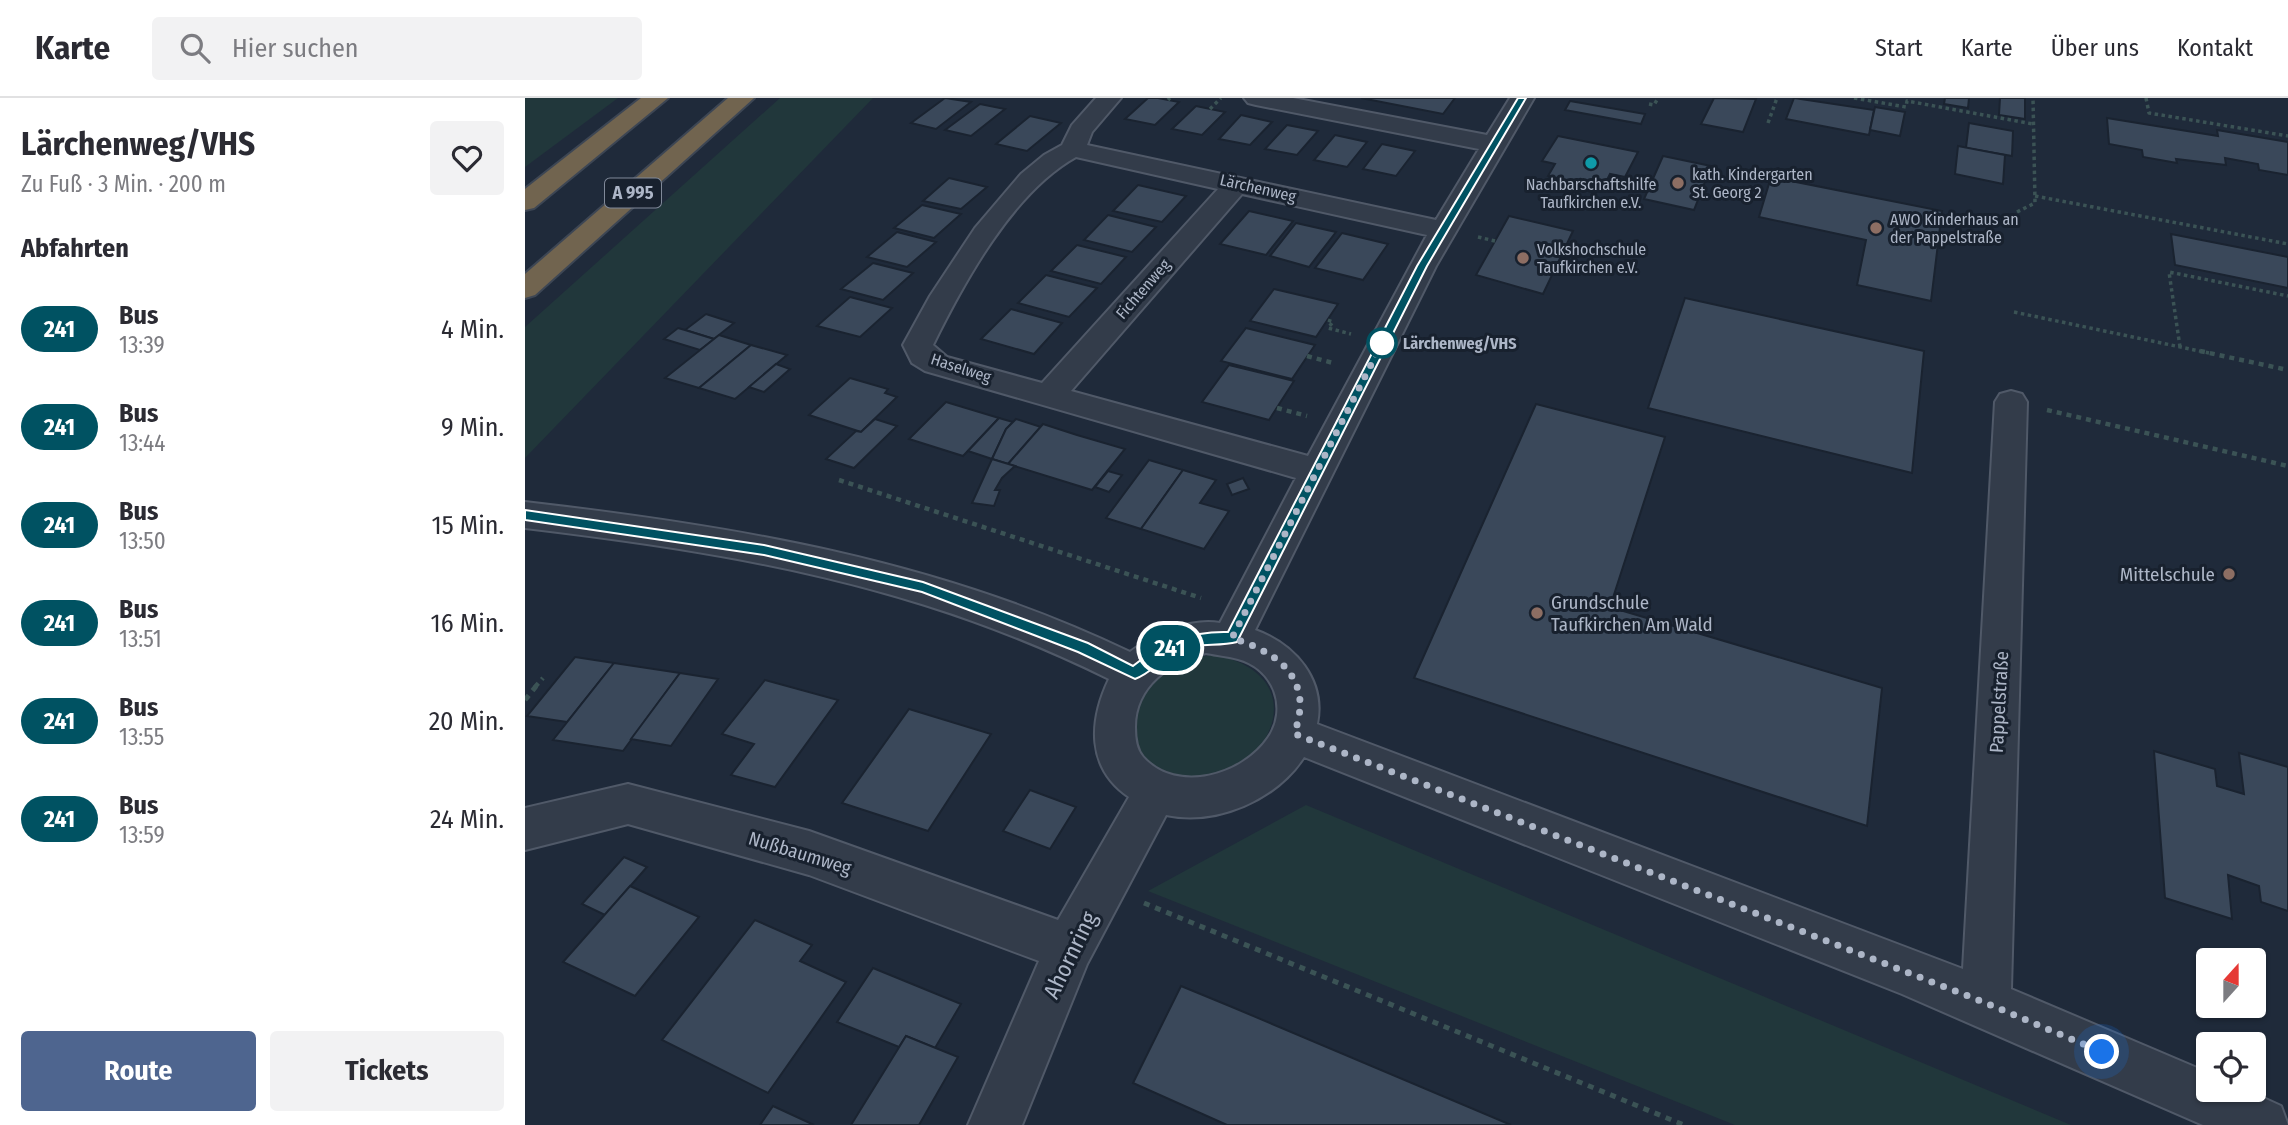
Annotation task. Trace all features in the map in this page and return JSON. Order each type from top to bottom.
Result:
[{"type":"highway","points":[[525,202],[656,98]]},
{"type":"highway","name":"A 995","points":[[525,289],[742,98]]},
{"type":"street","points":[[1073,149],[1081,130],[1109,98]]},
{"type":"street","points":[[1256,98],[1494,144]]},
{"type":"street","points":[[1239,625],[1289,671],[1300,701],[1295,734],[1274,767],[1238,790],[1196,799],[1156,791],[1127,769],[1113,738],[1116,704],[1135,673],[1155,656],[1180,643],[1239,625],[1316,471],[1443,230],[1522,98]]},
{"type":"street","name":"Lärchenweg","points":[[1073,149],[1443,230]]},
{"type":"street","name":"Haselweg","points":[[1073,149],[1046,162],[989,229],[927,324],[918,345],[923,356],[936,364],[1316,471]]},
{"type":"street","name":"Fichtenweg","points":[[1050,395],[1237,183]]},
{"type":"street","name":"Pappelstraße","points":[[1986,1003],[2011,402]]},
{"type":"street","points":[[525,515],[764,550],[923,587],[1083,648],[1135,673]]},
{"type":"street","points":[[1295,734],[1986,1003],[2149,1071],[2262,1125]]},
{"type":"street","name":"Ahornring","points":[[995,1125],[1069,948],[1156,791]]},
{"type":"street","name":"Nußbaumweg","points":[[525,829],[628,804],[809,853],[1069,948]]},
{"type":"path","points":[[1210,109],[1221,98]]},
{"type":"path","points":[[1649,104],[1654,105],[1658,98]]},
{"type":"path","points":[[1768,123],[1777,98]]},
{"type":"path","points":[[1854,98],[1906,107],[1907,101],[2033,124]]},
{"type":"path","points":[[2017,212],[2035,203],[2033,98]]},
{"type":"path","points":[[2146,98],[2149,113],[2288,136]]},
{"type":"path","points":[[1981,114],[1982,109]]},
{"type":"path","points":[[2035,196],[2288,244]]},
{"type":"path","points":[[2180,347],[2169,272],[2288,296]]},
{"type":"path","points":[[2014,312],[2288,370]]},
{"type":"path","points":[[1328,320],[1333,321],[1328,328]]},
{"type":"path","points":[[2011,402],[2288,466]]},
{"type":"path","points":[[839,481],[1239,625]]},
{"type":"path","points":[[525,700],[543,678]]},
{"type":"path","points":[[1104,887],[1684,1125]]},
{"type":"green space","points":[[525,98],[618,98],[525,167]]},
{"type":"green space","points":[[780,98],[873,98],[525,458],[525,327]]},
{"type":"green space","points":[[1215,655],[1251,669],[1270,689],[1274,714],[1265,738],[1247,759],[1222,773],[1191,777],[1157,767],[1146,759],[1134,736],[1136,709],[1140,697],[1156,676],[1177,663]]},
{"type":"green space","points":[[1306,805],[2071,1125],[1735,1125],[1148,891]]},
{"type":"building","points":[[945,98],[971,102],[936,129],[911,123]]},
{"type":"building","points":[[1148,98],[1179,102],[1155,125],[1125,119]]},
{"type":"building","points":[[1361,98],[1455,98],[1443,114]]},
{"type":"building","points":[[1714,98],[1756,99],[1743,132],[1701,124]]},
{"type":"building","points":[[1794,98],[1874,110],[1869,135],[1786,119]]},
{"type":"building","points":[[1945,98],[1969,98],[1968,108],[1944,104]]},
{"type":"building","points":[[2000,98],[2025,98],[2025,119],[1999,115]]},
{"type":"building","points":[[1570,101],[1645,114],[1641,124],[1565,110]]},
{"type":"building","points":[[980,104],[1005,109],[971,136],[945,130]]},
{"type":"building","points":[[1196,106],[1225,112],[1202,135],[1172,129]]},
{"type":"building","points":[[1875,107],[1905,112],[1900,136],[1870,130]]},
{"type":"building","points":[[1241,115],[1272,122],[1250,145],[1219,139]]},
{"type":"building","points":[[1030,116],[1061,123],[1027,151],[996,144]]},
{"type":"building","points":[[2107,118],[2218,136],[2217,130],[2288,142],[2288,175],[2259,170],[2258,164],[2225,158],[2226,165],[2176,159],[2177,163],[2143,157],[2142,150],[2109,144]]},
{"type":"building","points":[[1969,123],[2013,131],[2012,156],[1966,148]]},
{"type":"building","points":[[1287,125],[1318,131],[1297,155],[1265,149]]},
{"type":"building","points":[[1335,135],[1367,142],[1347,167],[1314,160]]},
{"type":"building","name":"Nachbarschaftshilfe Taufkirchen e.V.","points":[[1558,136],[1638,152],[1625,177],[1610,174],[1603,188],[1548,176],[1555,164],[1542,161]]},
{"type":"building","points":[[1382,144],[1415,151],[1396,176],[1363,169]]},
{"type":"building","points":[[1958,146],[2005,155],[2003,184],[1955,174]]},
{"type":"building","name":"kath. Kindergarten St. Georg 2","points":[[1663,156],[1711,166],[1694,210],[1644,199]]},
{"type":"building","name":"AWO Kinderhaus an der Pappelstraße","points":[[1771,177],[1942,211],[1931,301],[1857,285],[1866,240],[1759,217]]},
{"type":"building","points":[[949,178],[987,187],[961,209],[923,201]]},
{"type":"building","points":[[1138,185],[1186,196],[1162,222],[1113,211]]},
{"type":"building","points":[[922,205],[961,214],[934,238],[894,228]]},
{"type":"building","points":[[1249,211],[1293,221],[1266,255],[1220,244]]},
{"type":"building","points":[[1108,215],[1156,227],[1132,252],[1084,240]]},
{"type":"building","name":"Volkshochschule Taufkirchen e.V.","points":[[1509,216],[1573,231],[1543,294],[1476,275]]},
{"type":"building","points":[[1296,223],[1336,232],[1309,267],[1270,256]]},
{"type":"building","points":[[897,232],[936,242],[907,267],[867,257]]},
{"type":"building","points":[[1342,233],[1388,244],[1363,280],[1315,268]]},
{"type":"building","points":[[2171,234],[2288,257],[2288,288],[2175,265]]},
{"type":"building","points":[[1077,245],[1126,257],[1101,284],[1051,271]]},
{"type":"building","points":[[873,263],[913,273],[883,300],[841,289]]},
{"type":"building","points":[[1046,275],[1097,288],[1069,317],[1018,303]]},
{"type":"building","points":[[1274,289],[1338,304],[1316,337],[1250,321]]},
{"type":"building","points":[[850,297],[892,308],[860,337],[817,326]]},
{"type":"building","points":[[1685,298],[1924,351],[1912,473],[1648,408]]},
{"type":"building","points":[[1011,309],[1062,323],[1034,354],[981,339]]},
{"type":"building","points":[[706,314],[734,323],[714,339],[685,330]]},
{"type":"building","points":[[678,328],[714,339],[700,350],[664,339]]},
{"type":"building","points":[[1246,328],[1315,345],[1292,379],[1221,361]]},
{"type":"building","points":[[719,335],[751,345],[699,388],[665,378]]},
{"type":"building","points":[[751,345],[787,355],[735,399],[699,388]]},
{"type":"building","points":[[776,364],[790,369],[764,392],[749,387]]},
{"type":"building","points":[[1229,365],[1294,381],[1269,420],[1202,402]]},
{"type":"building","points":[[850,378],[888,389],[885,393],[897,397],[861,432],[809,415]]},
{"type":"building","points":[[946,402],[999,418],[963,456],[909,439]]},
{"type":"building","points":[[1536,404],[1665,437],[1610,607],[1882,688],[1867,826],[1414,678]]},
{"type":"building","points":[[999,418],[1013,422],[1006,429],[992,459],[968,451]]},
{"type":"building","points":[[875,419],[897,426],[854,468],[826,459],[856,431],[861,432]]},
{"type":"building","points":[[1016,419],[1041,427],[1008,464],[992,459],[1006,429]]},
{"type":"building","points":[[1043,424],[1125,449],[1092,490],[1008,464]]},
{"type":"building","points":[[992,459],[1015,466],[1002,478],[995,490],[1000,490],[994,506],[972,503]]},
{"type":"building","points":[[1149,460],[1183,470],[1141,529],[1106,518]]},
{"type":"building","points":[[1183,470],[1216,480],[1200,503],[1229,511],[1204,549],[1141,529]]},
{"type":"building","points":[[1108,471],[1122,475],[1109,492],[1095,487]]},
{"type":"building","points":[[1243,478],[1249,489],[1232,495],[1227,484]]},
{"type":"building","points":[[575,657],[614,663],[567,722],[527,716]]},
{"type":"building","points":[[614,663],[680,673],[623,751],[553,740]]},
{"type":"building","points":[[680,673],[718,679],[671,746],[631,739]]},
{"type":"building","points":[[765,680],[838,700],[775,787],[731,775],[754,744],[722,734]]},
{"type":"building","points":[[909,709],[991,734],[928,831],[842,803]]},
{"type":"building","points":[[2154,751],[2215,769],[2217,786],[2244,794],[2239,753],[2288,767],[2288,911],[2261,902],[2259,886],[2228,875],[2232,919],[2165,898]]},
{"type":"building","points":[[1030,790],[1076,807],[1050,849],[1003,831]]},
{"type":"building","points":[[624,857],[647,867],[605,915],[582,904]]},
{"type":"building","points":[[630,886],[699,917],[635,996],[563,962]]},
{"type":"building","points":[[755,920],[812,945],[800,961],[846,982],[768,1093],[662,1040]]},
{"type":"building","points":[[873,968],[961,1004],[935,1048],[906,1036],[899,1047],[837,1022]]},
{"type":"building","points":[[1181,986],[1511,1125],[1227,1125],[1133,1083]]},
{"type":"building","points":[[906,1036],[958,1057],[919,1125],[851,1125]]},
{"type":"building","points":[[773,1106],[814,1125],[760,1125]]},
{"type":"bus line","name":"241","points":[[525,515],[764,550],[923,587],[1083,648],[1135,673],[1155,656],[1180,643],[1206,637],[1232,638],[1422,266],[1522,98]]},
{"type":"place","name":"Nachbarschaftshilfe Taufkirchen e.V.","points":[[1591,163]]},
{"type":"place","name":"kath. Kindergarten St. Georg 2","points":[[1678,183]]},
{"type":"place","name":"AWO Kinderhaus an der Pappelstraße","points":[[1876,228]]},
{"type":"place","name":"Volkshochschule Taufkirchen e.V.","points":[[1523,258]]},
{"type":"place","name":"Lärchenweg/VHS","points":[[1382,343]]},
{"type":"place","name":"Mittelschule","points":[[2229,574]]},
{"type":"place","name":"Grundschule Taufkirchen Am Wald","points":[[1537,613]]},
{"type":"route","points":[[1382,343],[1232,638],[1265,649],[1289,671],[1300,701],[1295,734],[1986,1003],[2102,1052]]}]
